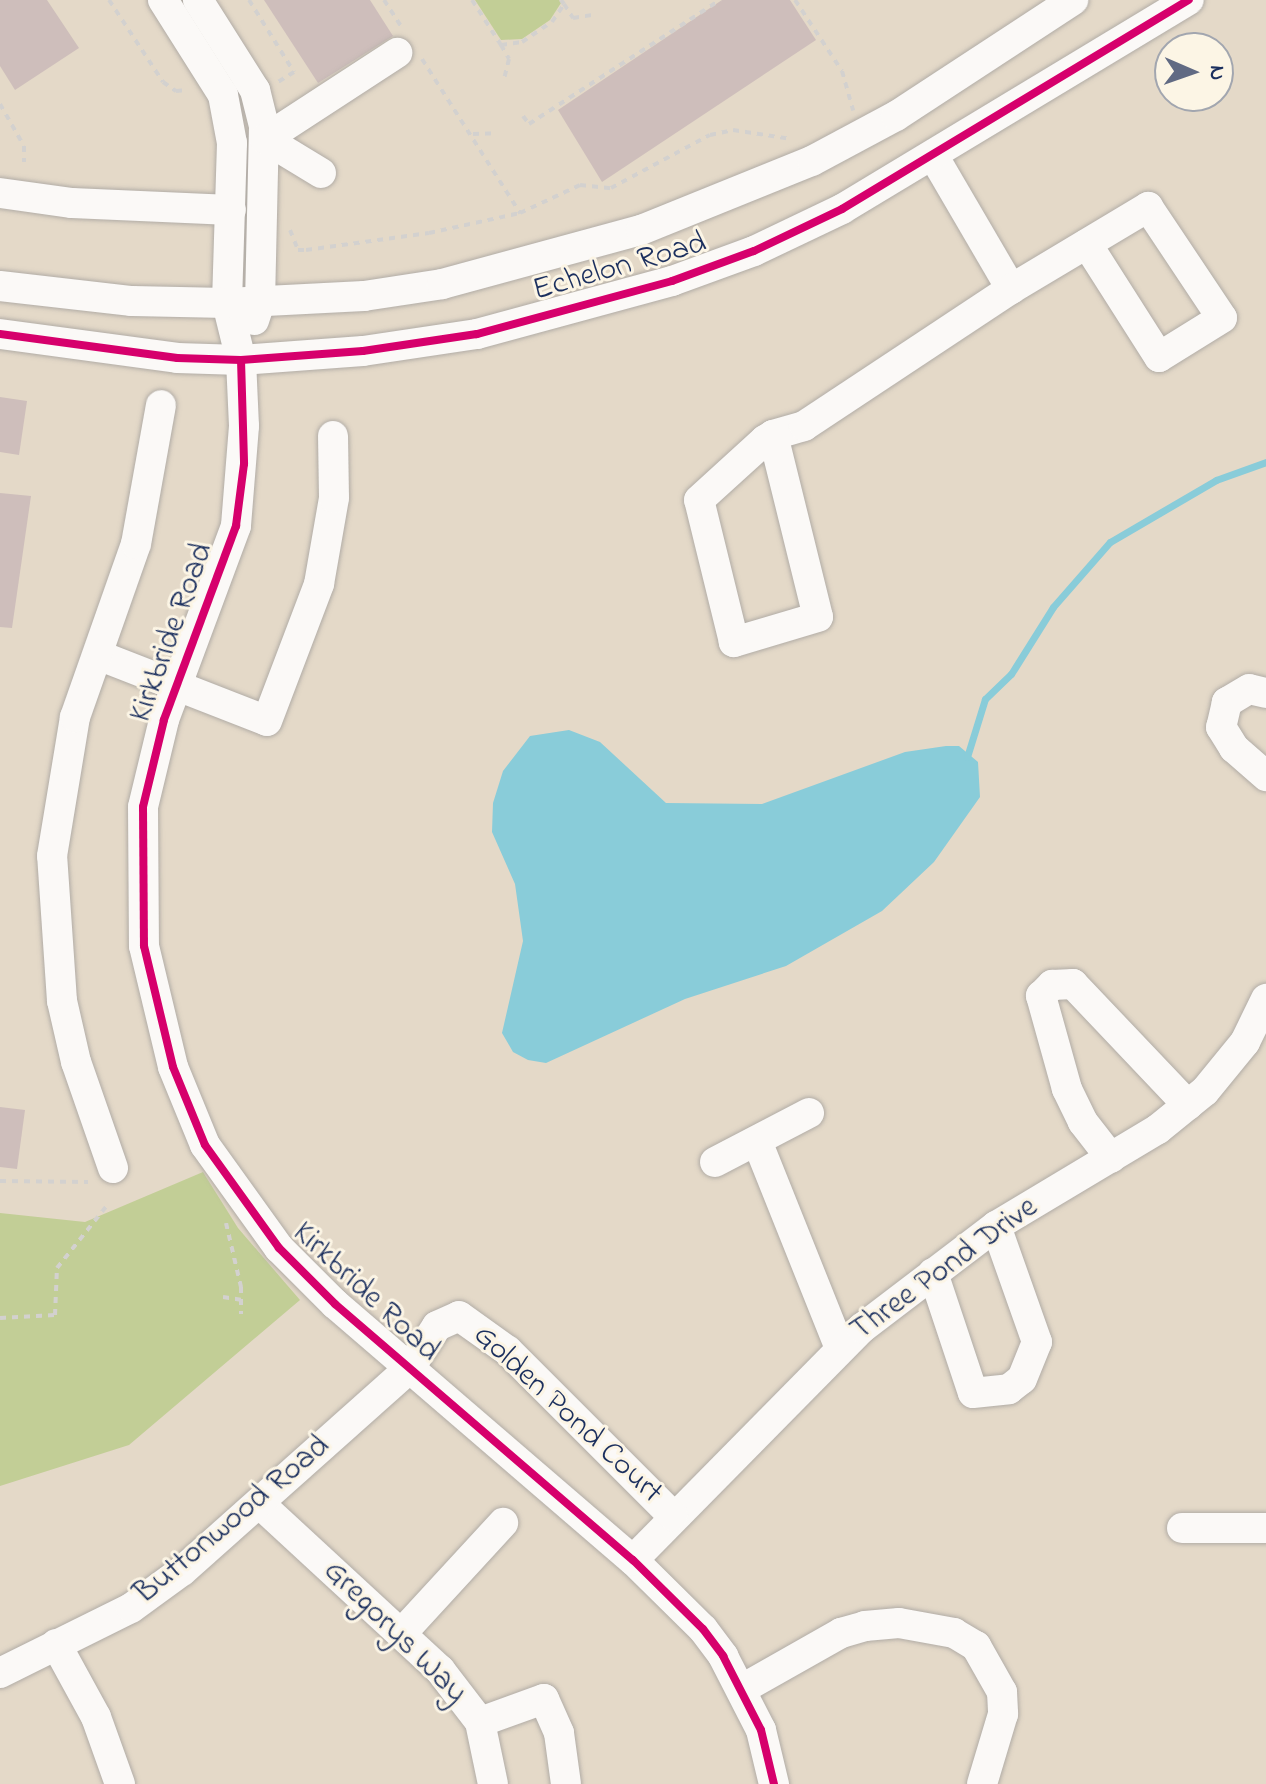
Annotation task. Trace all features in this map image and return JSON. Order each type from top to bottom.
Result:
[{"type":"street","points":[[163,0],[223,95],[232,143],[227,303],[241,360]]},
{"type":"street","points":[[198,0],[255,90],[265,139],[260,302],[241,360]]},
{"type":"street","name":"Echelon Road","points":[[0,286],[132,301],[227,303],[364,296],[442,284],[641,230],[812,161],[896,116],[1073,0]]},
{"type":"street","name":"Echelon Road","points":[[0,334],[177,358],[241,360],[363,351],[477,334],[672,281],[754,251],[934,157],[1189,0]]},
{"type":"street","points":[[265,139],[408,48]]},
{"type":"street","points":[[265,139],[321,173]]},
{"type":"street","points":[[934,157],[1011,289]]},
{"type":"street","points":[[0,193],[72,203],[231,210]]},
{"type":"street","points":[[773,435],[818,617],[734,642],[700,494],[773,435],[804,426],[1011,289],[1148,207],[1222,318],[1159,357],[1087,244]]},
{"type":"street","name":"Kirkbride Road","points":[[241,360],[244,464],[236,526],[177,684],[151,764],[140,852],[144,946],[173,1067],[205,1145],[255,1219],[335,1304],[633,1560],[703,1629],[742,1689],[761,1730],[774,1784]]},
{"type":"street","points":[[100,1175],[62,1001],[52,856],[75,717],[136,544],[161,405]]},
{"type":"street","points":[[98,655],[267,721],[319,584],[334,498],[333,436]]},
{"type":"street","points":[[1266,693],[1249,689],[1227,702],[1221,727],[1234,748],[1266,776]]},
{"type":"street","points":[[1111,1158],[1083,1122],[1067,1089],[1041,996],[1052,985],[1073,984],[1188,1105]]},
{"type":"street","name":"Three Pond Drive","points":[[633,1560],[840,1348],[996,1226],[1111,1158],[1188,1105],[1227,1069],[1266,999]]},
{"type":"street","points":[[715,1162],[809,1113]]},
{"type":"street","points":[[757,1141],[840,1348]]},
{"type":"street","points":[[933,1273],[973,1393],[1009,1389],[1022,1379],[1037,1342],[996,1226]]},
{"type":"street","name":"Buttonwood Road","points":[[0,1673],[131,1608],[260,1504],[409,1369],[437,1326],[459,1316]]},
{"type":"street","name":"Golden Pond Court","points":[[459,1316],[508,1351],[673,1516]]},
{"type":"street","name":"Gregorys Way","points":[[260,1504],[440,1670],[480,1722],[493,1784]]},
{"type":"street","points":[[401,1634],[503,1523]]},
{"type":"street","points":[[1182,1528],[1266,1528]]},
{"type":"street","points":[[742,1689],[841,1633],[865,1626],[899,1623],[954,1633],[976,1646],[1002,1692],[1003,1714],[982,1784]]},
{"type":"street","points":[[56,1644],[96,1717],[120,1784]]},
{"type":"street","points":[[480,1722],[544,1699],[559,1733],[566,1784]]},
{"type":"path","points":[[109,0],[163,82],[176,91],[197,89]]},
{"type":"path","points":[[249,0],[294,72],[276,83]]},
{"type":"path","points":[[384,0],[408,48],[473,134],[520,213]]},
{"type":"path","points":[[472,0],[509,59],[504,79]]},
{"type":"path","points":[[523,116],[529,124],[720,0]]},
{"type":"path","points":[[795,0],[848,86],[853,113],[843,121]]},
{"type":"path","points":[[501,45],[532,35],[552,22],[562,2],[573,18],[593,15]]},
{"type":"path","points":[[0,104],[20,138],[24,162]]},
{"type":"path","points":[[290,225],[298,250],[429,233],[520,213],[580,185],[611,188],[710,135],[733,130],[804,140]]},
{"type":"path","points":[[473,134],[496,133]]},
{"type":"path","points":[[0,1181],[100,1175]]},
{"type":"path","points":[[0,1318],[55,1315],[57,1268],[108,1204]]},
{"type":"path","points":[[225,1220],[241,1314]]},
{"type":"path","points":[[223,1297],[241,1300]]},
{"type":"green space","points":[[475,0],[559,0],[561,3],[550,20],[522,39],[501,40]]},
{"type":"green space","points":[[203,1172],[238,1228],[300,1300],[129,1445],[0,1486],[0,1213],[85,1222]]},
{"type":"water","points":[[569,730],[600,742],[666,803],[762,804],[905,752],[946,746],[959,746],[978,762],[980,797],[934,862],[882,911],[786,966],[685,999],[546,1063],[528,1060],[513,1052],[502,1033],[523,941],[515,884],[492,832],[493,803],[503,771],[530,736]]},
{"type":"building","points":[[0,0],[47,0],[79,48],[15,90],[0,66]]},
{"type":"building","points":[[264,0],[370,0],[393,36],[318,83]]},
{"type":"building","points":[[722,0],[790,0],[816,40],[602,182],[558,110]]},
{"type":"building","points":[[0,397],[27,401],[19,455],[0,452]]},
{"type":"building","points":[[0,493],[31,496],[12,628],[0,627]]},
{"type":"building","points":[[0,1107],[25,1110],[17,1169],[0,1167]]},
{"type":"waterway","points":[[967,757],[985,699],[1011,674],[1053,607],[1110,542],[1216,480],[1266,462]]},
{"type":"cycle path","points":[[0,334],[177,358],[241,360],[363,351],[477,334],[672,281],[754,251],[842,209],[1189,0]]},
{"type":"cycle path","points":[[241,360],[244,464],[236,526],[164,720],[143,807],[144,946],[173,1067],[205,1145],[279,1248],[335,1304],[633,1560],[703,1629],[723,1656],[761,1730],[774,1784]]}]
